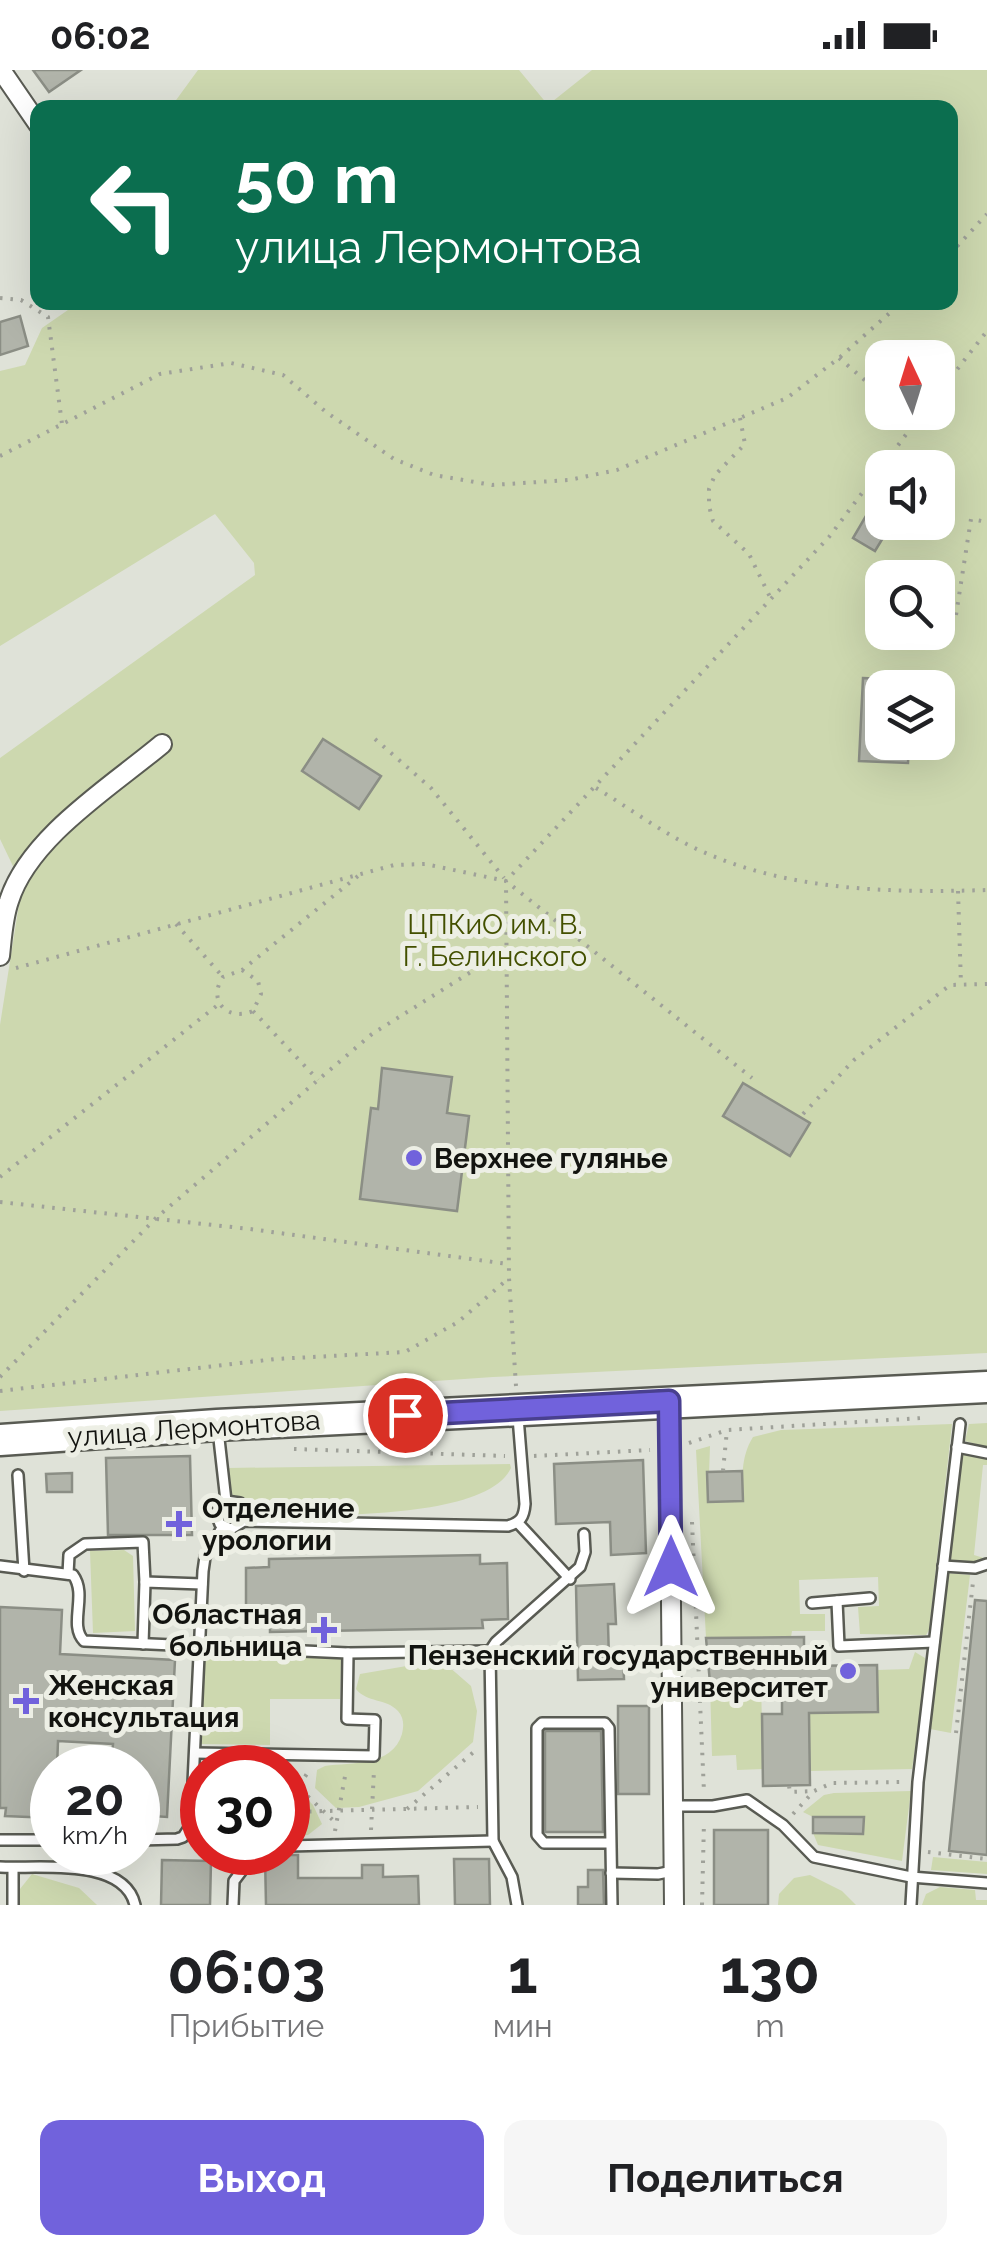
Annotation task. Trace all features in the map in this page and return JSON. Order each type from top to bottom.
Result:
[{"type":"main road","name":"улица Лермонтова","points":[[11,1446],[517,1398],[669,1401],[987,1387]]},
{"type":"street","points":[[1,70],[30,112]]},
{"type":"street","points":[[0,956],[9,900],[33,857],[60,829],[162,744]]},
{"type":"street","points":[[669,1401],[674,1905]]},
{"type":"lane","points":[[217,1426],[226,1501],[217,1512],[223,1526],[235,1528],[244,1521],[508,1526],[518,1523],[525,1504],[517,1398]]},
{"type":"lane","points":[[911,1905],[918,1782],[960,1424]]},
{"type":"lane","points":[[957,1447],[987,1453]]},
{"type":"lane","points":[[18,1475],[24,1572]]},
{"type":"lane","points":[[226,1501],[236,1501],[243,1507],[244,1521]]},
{"type":"lane","points":[[518,1523],[570,1579]]},
{"type":"lane","points":[[195,1745],[205,1557],[223,1526]]},
{"type":"lane","points":[[517,1905],[512,1877],[493,1842],[490,1651],[570,1579],[584,1560],[584,1534]]},
{"type":"lane","points":[[68,1574],[69,1555],[85,1544],[144,1542],[143,1644]]},
{"type":"lane","points":[[943,1566],[974,1568],[987,1564]]},
{"type":"lane","points":[[0,1566],[24,1572],[68,1574],[78,1580],[81,1639],[348,1653],[490,1651]]},
{"type":"lane","points":[[145,1582],[202,1584]]},
{"type":"lane","points":[[812,1604],[870,1598]]},
{"type":"lane","points":[[838,1601],[839,1646],[934,1642]]},
{"type":"lane","points":[[310,1755],[374,1756],[375,1720],[347,1720],[348,1653]]},
{"type":"lane","points":[[611,1843],[544,1844],[537,1835],[536,1728],[542,1723],[605,1722],[610,1728],[612,1905]]},
{"type":"lane","points":[[673,1806],[747,1800],[783,1825],[814,1857],[911,1877],[987,1884]]},
{"type":"lane","points":[[0,1840],[30,1840]]},
{"type":"lane","points":[[310,1846],[493,1842]]},
{"type":"lane","points":[[0,1868],[98,1870],[118,1880],[135,1905]]},
{"type":"lane","points":[[13,1868],[13,1905]]},
{"type":"lane","points":[[611,1873],[674,1871]]},
{"type":"lane","points":[[234,1905],[234,1881],[239,1875]]},
{"type":"path","points":[[958,245],[987,214]]},
{"type":"path","points":[[0,298],[21,300],[30,306]]},
{"type":"path","points":[[37,310],[48,317],[62,424]]},
{"type":"path","points":[[0,456],[160,374],[231,363],[283,375],[326,412],[394,460],[434,475],[492,485],[568,480],[617,470],[786,398],[893,310]]},
{"type":"path","points":[[955,372],[987,331]]},
{"type":"path","points":[[839,358],[865,380]]},
{"type":"path","points":[[740,417],[745,444],[715,476],[709,489],[710,506],[713,521],[744,548],[770,597]]},
{"type":"path","points":[[517,1398],[508,1278],[506,881],[829,537],[910,430]]},
{"type":"path","points":[[956,615],[971,519],[987,522]]},
{"type":"path","points":[[375,739],[431,788],[506,881],[752,1078]]},
{"type":"path","points":[[596,788],[699,850],[771,876],[902,892],[987,890]]},
{"type":"path","points":[[0,972],[360,874],[412,864],[506,881]]},
{"type":"path","points":[[242,970],[254,976],[260,987],[260,1000],[252,1011],[234,1015],[219,1004],[217,987],[223,977],[242,970],[360,874]]},
{"type":"path","points":[[958,891],[961,985]]},
{"type":"path","points":[[175,923],[223,977]]},
{"type":"path","points":[[0,1377],[156,1218],[372,1034],[506,950]]},
{"type":"path","points":[[802,1114],[854,1060],[950,985],[987,984]]},
{"type":"path","points":[[0,1177],[219,1004]]},
{"type":"path","points":[[252,1011],[318,1080]]},
{"type":"path","points":[[0,1202],[156,1218],[508,1264]]},
{"type":"path","points":[[0,1390],[275,1359],[405,1352],[458,1322],[508,1278]]},
{"type":"path","points":[[688,1444],[727,1430],[922,1418]]},
{"type":"path","points":[[723,1471],[727,1430]]},
{"type":"path","points":[[295,1448],[520,1456],[652,1450]]},
{"type":"path","points":[[692,1520],[704,1806],[702,1905]]},
{"type":"path","points":[[956,1733],[974,1568]]},
{"type":"path","points":[[804,1666],[824,1659],[839,1646]]},
{"type":"path","points":[[407,1809],[492,1737]]},
{"type":"path","points":[[310,1770],[320,1755]]},
{"type":"path","points":[[332,1845],[349,1755]]},
{"type":"path","points":[[370,1845],[374,1756]]},
{"type":"path","points":[[790,1786],[790,1792],[814,1791],[854,1780],[918,1782]]},
{"type":"path","points":[[783,1825],[814,1791]]},
{"type":"path","points":[[310,1798],[336,1823]]},
{"type":"path","points":[[310,1811],[492,1807]]},
{"type":"path","points":[[913,1851],[987,1858]]},
{"type":"green space","name":"ЦПКиО им. В. Г. Белинского","points":[[198,70],[519,70],[544,100],[176,100]]},
{"type":"green space","name":"ЦПКиО им. В. Г. Белинского","points":[[592,70],[987,70],[987,1353],[493,1377],[0,1411],[0,1025],[22,885],[0,839],[0,758],[255,575],[254,563],[215,514],[0,646],[0,371],[25,365],[42,328],[68,310],[958,310],[958,100],[554,100]]},
{"type":"green space","points":[[987,1423],[987,1447],[965,1441],[969,1424]]},
{"type":"green space","points":[[952,1424],[926,1635],[860,1634],[858,1607],[879,1606],[878,1577],[799,1580],[800,1614],[825,1614],[825,1631],[792,1631],[791,1637],[706,1638],[696,1450],[710,1446],[708,1502],[742,1501],[744,1460],[753,1437],[781,1430]]},
{"type":"green space","points":[[961,1453],[987,1457],[974,1555],[987,1559],[976,1564],[947,1562]]},
{"type":"green space","points":[[510,1464],[511,1468],[495,1486],[467,1499],[391,1512],[249,1514],[241,1497],[230,1494],[229,1468]]},
{"type":"green space","points":[[124,1550],[133,1556],[135,1631],[93,1633],[90,1551]]},
{"type":"green space","points":[[946,1573],[970,1575],[951,1733],[930,1729]]},
{"type":"green space","points":[[915,1652],[925,1658],[926,1673],[912,1769],[810,1771],[809,1713],[878,1712],[877,1670],[909,1669]]},
{"type":"green space","points":[[202,1657],[341,1658],[340,1699],[270,1699],[270,1745],[201,1744]]},
{"type":"green space","points":[[424,1663],[448,1666],[471,1686],[477,1711],[473,1742],[418,1791],[359,1807],[336,1808],[315,1788],[317,1770],[380,1758],[397,1745],[403,1731],[398,1711],[356,1689],[360,1674]]},
{"type":"green space","points":[[761,1682],[763,1769],[737,1770],[736,1755],[712,1756],[710,1683]]},
{"type":"green space","points":[[911,1791],[902,1861],[818,1845],[813,1833],[863,1834],[864,1818],[813,1817],[803,1812],[824,1795],[834,1793]]},
{"type":"green space","points":[[310,1802],[313,1805],[322,1824],[310,1833]]},
{"type":"green space","points":[[933,1857],[987,1862],[987,1874],[931,1870]]},
{"type":"green space","points":[[35,1875],[79,1888],[97,1905],[20,1905],[20,1889]]},
{"type":"green space","points":[[810,1875],[842,1891],[856,1905],[778,1905],[779,1894],[794,1878]]},
{"type":"green space","points":[[940,1887],[975,1890],[976,1900],[987,1900],[987,1905],[922,1905],[926,1894]]},
{"type":"building","points":[[33,70],[81,70],[49,92]]},
{"type":"building","points":[[20,316],[28,346],[0,355],[0,322]]},
{"type":"building","points":[[865,518],[865,540],[882,540],[875,551],[853,538]]},
{"type":"building","points":[[865,678],[865,760],[908,760],[908,763],[859,761]]},
{"type":"building","points":[[323,739],[381,776],[359,809],[302,771]]},
{"type":"building","name":"Верхнее гулянье","points":[[382,1068],[452,1077],[447,1113],[469,1116],[457,1211],[360,1199],[371,1108],[378,1109]]},
{"type":"building","points":[[743,1083],[810,1123],[790,1156],[723,1116]]},
{"type":"building","points":[[190,1456],[192,1535],[108,1535],[106,1458]]},
{"type":"building","points":[[643,1460],[646,1553],[611,1555],[610,1522],[556,1524],[554,1464]]},
{"type":"building","points":[[742,1471],[743,1501],[708,1502],[707,1472]]},
{"type":"building","points":[[72,1473],[72,1492],[47,1492],[46,1474]]},
{"type":"building","points":[[480,1555],[480,1564],[507,1563],[508,1619],[482,1620],[483,1628],[270,1632],[270,1623],[246,1624],[246,1568],[269,1567],[269,1559]]},
{"type":"building","points":[[614,1584],[616,1624],[608,1624],[609,1659],[623,1659],[624,1679],[578,1680],[576,1586]]},
{"type":"building","points":[[975,1600],[987,1601],[987,1855],[949,1851]]},
{"type":"building","points":[[0,1607],[62,1610],[60,1654],[175,1660],[167,1817],[160,1817],[160,1745],[58,1741],[58,1745],[30,1745],[30,1817],[5,1816],[6,1808],[0,1808]]},
{"type":"building","points":[[804,1637],[804,1666],[877,1665],[878,1712],[809,1713],[810,1785],[763,1786],[762,1714],[782,1714],[782,1682],[710,1683],[706,1638]]},
{"type":"building","points":[[618,1706],[649,1706],[649,1794],[618,1794]]},
{"type":"building","points":[[545,1731],[601,1731],[603,1832],[545,1832]]},
{"type":"building","points":[[813,1817],[864,1817],[863,1834],[813,1833]]},
{"type":"building","points":[[714,1830],[768,1830],[768,1905],[714,1905]]},
{"type":"building","points":[[454,1859],[489,1859],[490,1905],[455,1905]]},
{"type":"building","points":[[162,1860],[180,1860],[180,1875],[211,1875],[210,1905],[161,1905]]},
{"type":"building","points":[[362,1865],[383,1865],[383,1877],[418,1876],[419,1905],[266,1905],[265,1875],[362,1878]]},
{"type":"building","points":[[588,1870],[603,1870],[604,1905],[578,1905],[578,1887],[588,1887]]},
{"type":"place","name":"Верхнее гулянье","points":[[414,1158]]},
{"type":"place","name":"Отделение урологии","points":[[179,1524]]},
{"type":"place","name":"Областная больница","points":[[324,1630]]},
{"type":"place","name":"Пензенский государственный университет","points":[[848,1671]]},
{"type":"place","name":"Женская консультация","points":[[26,1701]]},
{"type":"route","points":[[405,1415],[669,1401],[671,1567]]}]
